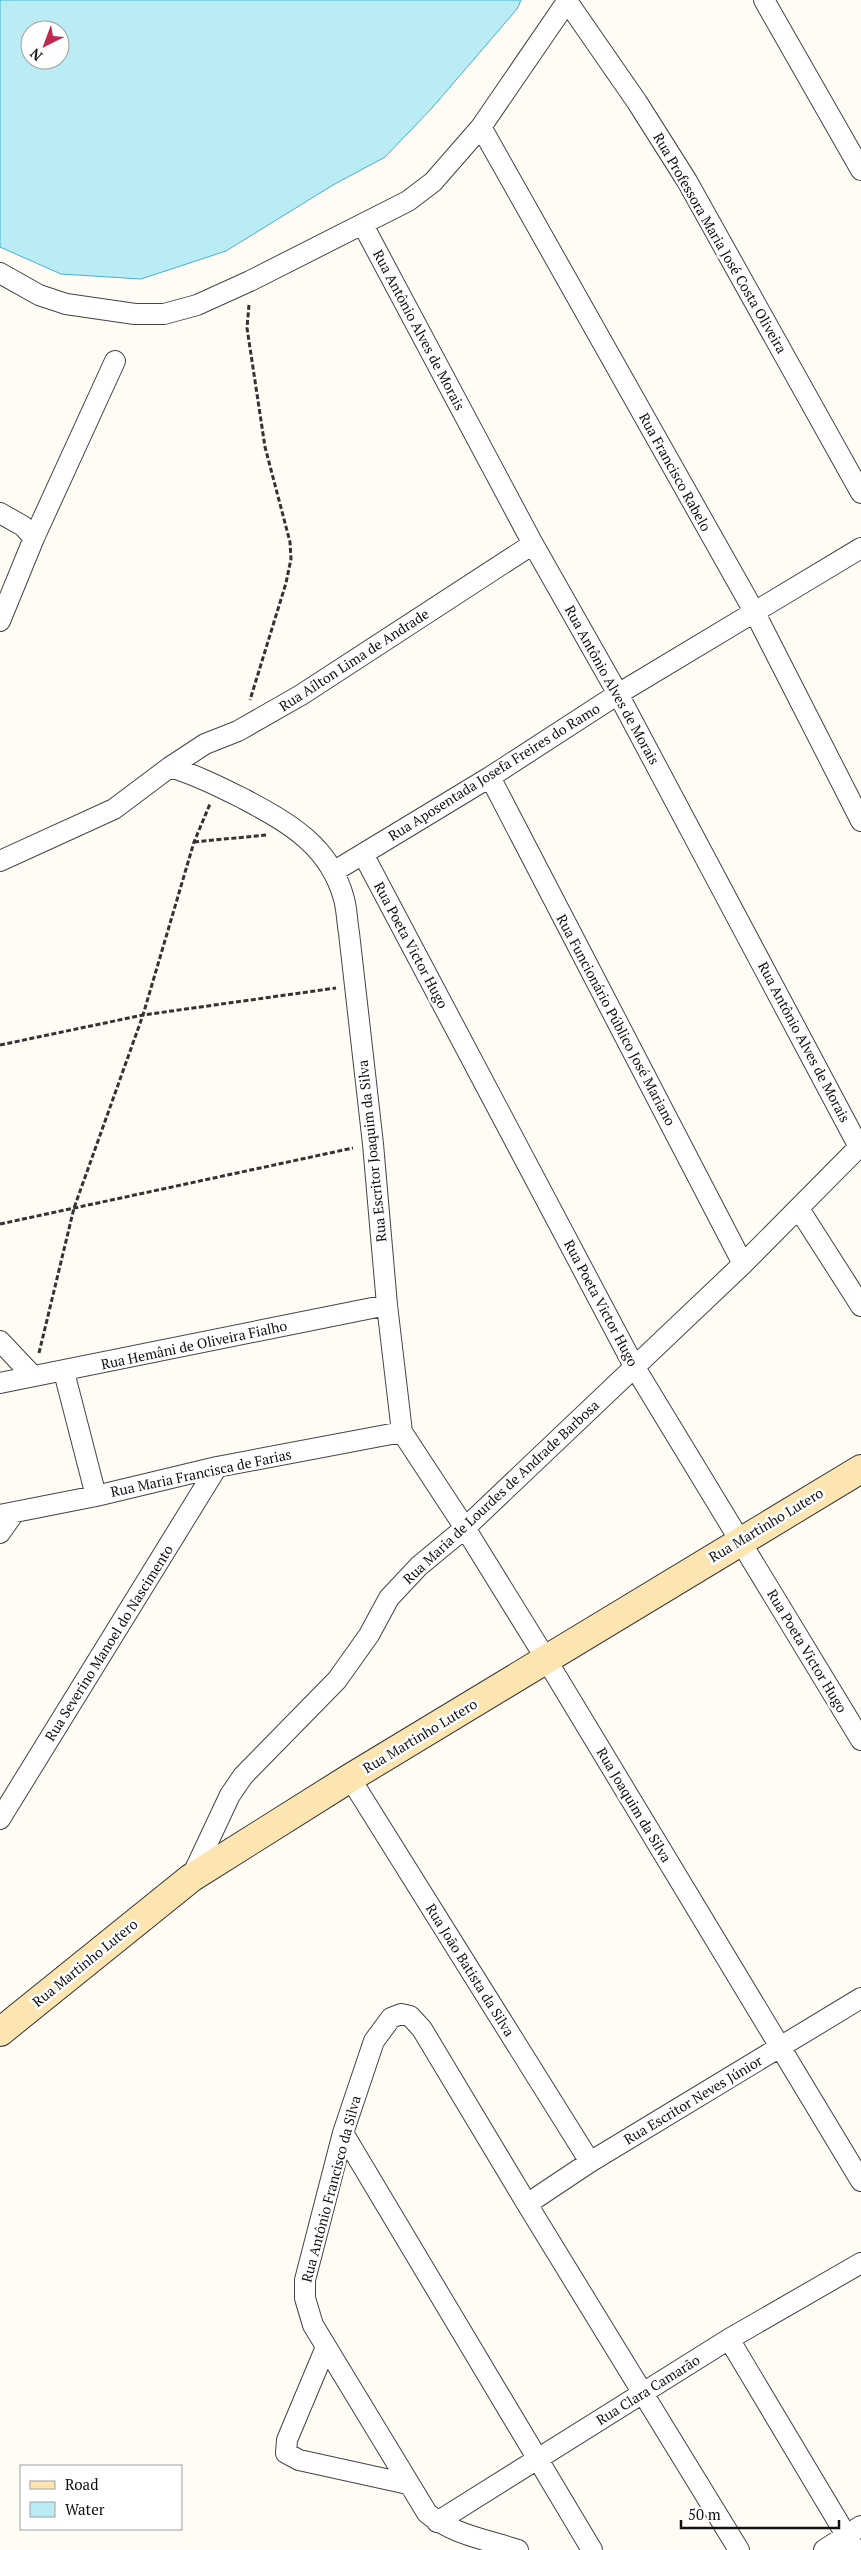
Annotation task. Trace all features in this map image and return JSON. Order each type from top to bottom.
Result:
[{"type":"street","points":[[0,273],[39,295],[66,304],[136,314],[164,314],[197,305],[250,281],[408,201],[433,182],[481,127],[568,0]]},
{"type":"street","name":"Rua Professora Maria José Costa Oliveira","points":[[568,0],[637,102],[687,181],[861,493]]},
{"type":"street","points":[[764,0],[861,170]]},
{"type":"street","name":"Rua Francisco Rabelo","points":[[481,127],[754,613],[861,821]]},
{"type":"street","name":"Rua Antônio Alves de Morais","points":[[363,225],[533,544],[618,694],[860,1146]]},
{"type":"street","points":[[0,621],[34,538],[114,361]]},
{"type":"street","points":[[0,513],[23,526],[34,538]]},
{"type":"street","name":"Rua Aílton Lima de Andrade","points":[[170,767],[205,744],[238,731],[301,695],[533,544]]},
{"type":"street","name":"Rua Aposentada Josefa Freires do Ramo","points":[[334,872],[490,777],[618,694],[861,548]]},
{"type":"street","points":[[0,861],[114,809],[170,767],[191,773],[218,786],[301,832],[322,855],[334,872]]},
{"type":"street","name":"Rua Funcionário Público José Mariano","points":[[490,777],[743,1264]]},
{"type":"street","name":"Rua Poeta Victor Hugo","points":[[362,854],[634,1366],[861,1740]]},
{"type":"street","name":"Rua Escritor Joaquim da Silva","points":[[334,872],[344,899],[373,1144],[387,1305],[402,1432]]},
{"type":"street","name":"Rua Maria de Lourdes de Andrade Barbosa","points":[[191,1878],[230,1795],[243,1776],[337,1680],[369,1635],[389,1598],[419,1566],[465,1528],[743,1264],[860,1146]]},
{"type":"street","points":[[799,1209],[861,1306]]},
{"type":"street","name":"Rua Hemâni de Oliveira Fialho","points":[[0,1383],[64,1372],[387,1305]]},
{"type":"street","points":[[0,1341],[33,1376]]},
{"type":"street","points":[[64,1372],[96,1496]]},
{"type":"street","name":"Rua Maria Francisca de Farias","points":[[7,1514],[96,1496],[217,1467],[402,1432]]},
{"type":"street","name":"Rua Joaquim da Silva","points":[[402,1432],[465,1528],[546,1659],[861,2181]]},
{"type":"street","name":"Rua Severino Manoel do Nascimento","points":[[0,1819],[217,1467]]},
{"type":"street","name":"Rua Martinho Lutero","points":[[0,2032],[191,1878],[350,1778],[740,1540],[861,1469]]},
{"type":"street","points":[[0,1533],[7,1514]]},
{"type":"street","name":"Rua João Batista da Silva","points":[[350,1778],[590,2162]]},
{"type":"street","name":"Rua Escritor Neves Júnior","points":[[527,2204],[590,2162],[861,1998]]},
{"type":"street","name":"Rua Antônio Francisco da Silva","points":[[518,2550],[437,2522],[419,2502],[326,2347],[308,2313],[305,2298],[305,2280],[343,2133],[371,2048],[383,2027],[391,2018],[401,2014],[410,2016],[422,2029],[527,2204]]},
{"type":"street","points":[[343,2133],[592,2550]]},
{"type":"street","points":[[527,2204],[739,2550]]},
{"type":"street","name":"Rua Clara Camarão","points":[[437,2522],[729,2339],[861,2263]]},
{"type":"street","points":[[729,2339],[854,2537],[824,2550]]},
{"type":"street","points":[[326,2347],[287,2440],[286,2453],[299,2460],[408,2484]]},
{"type":"path","points":[[238,731],[286,583],[291,559],[290,542],[265,447],[247,328],[250,281]]},
{"type":"path","points":[[33,1376],[74,1208],[143,1016],[194,842],[218,786]]},
{"type":"path","points":[[194,842],[301,832]]},
{"type":"path","points":[[0,1045],[143,1016],[354,986]]},
{"type":"path","points":[[0,1224],[373,1144]]},
{"type":"water","points":[[0,0],[521,0],[517,9],[432,108],[385,157],[333,185],[226,251],[141,279],[61,274],[0,247]]}]
